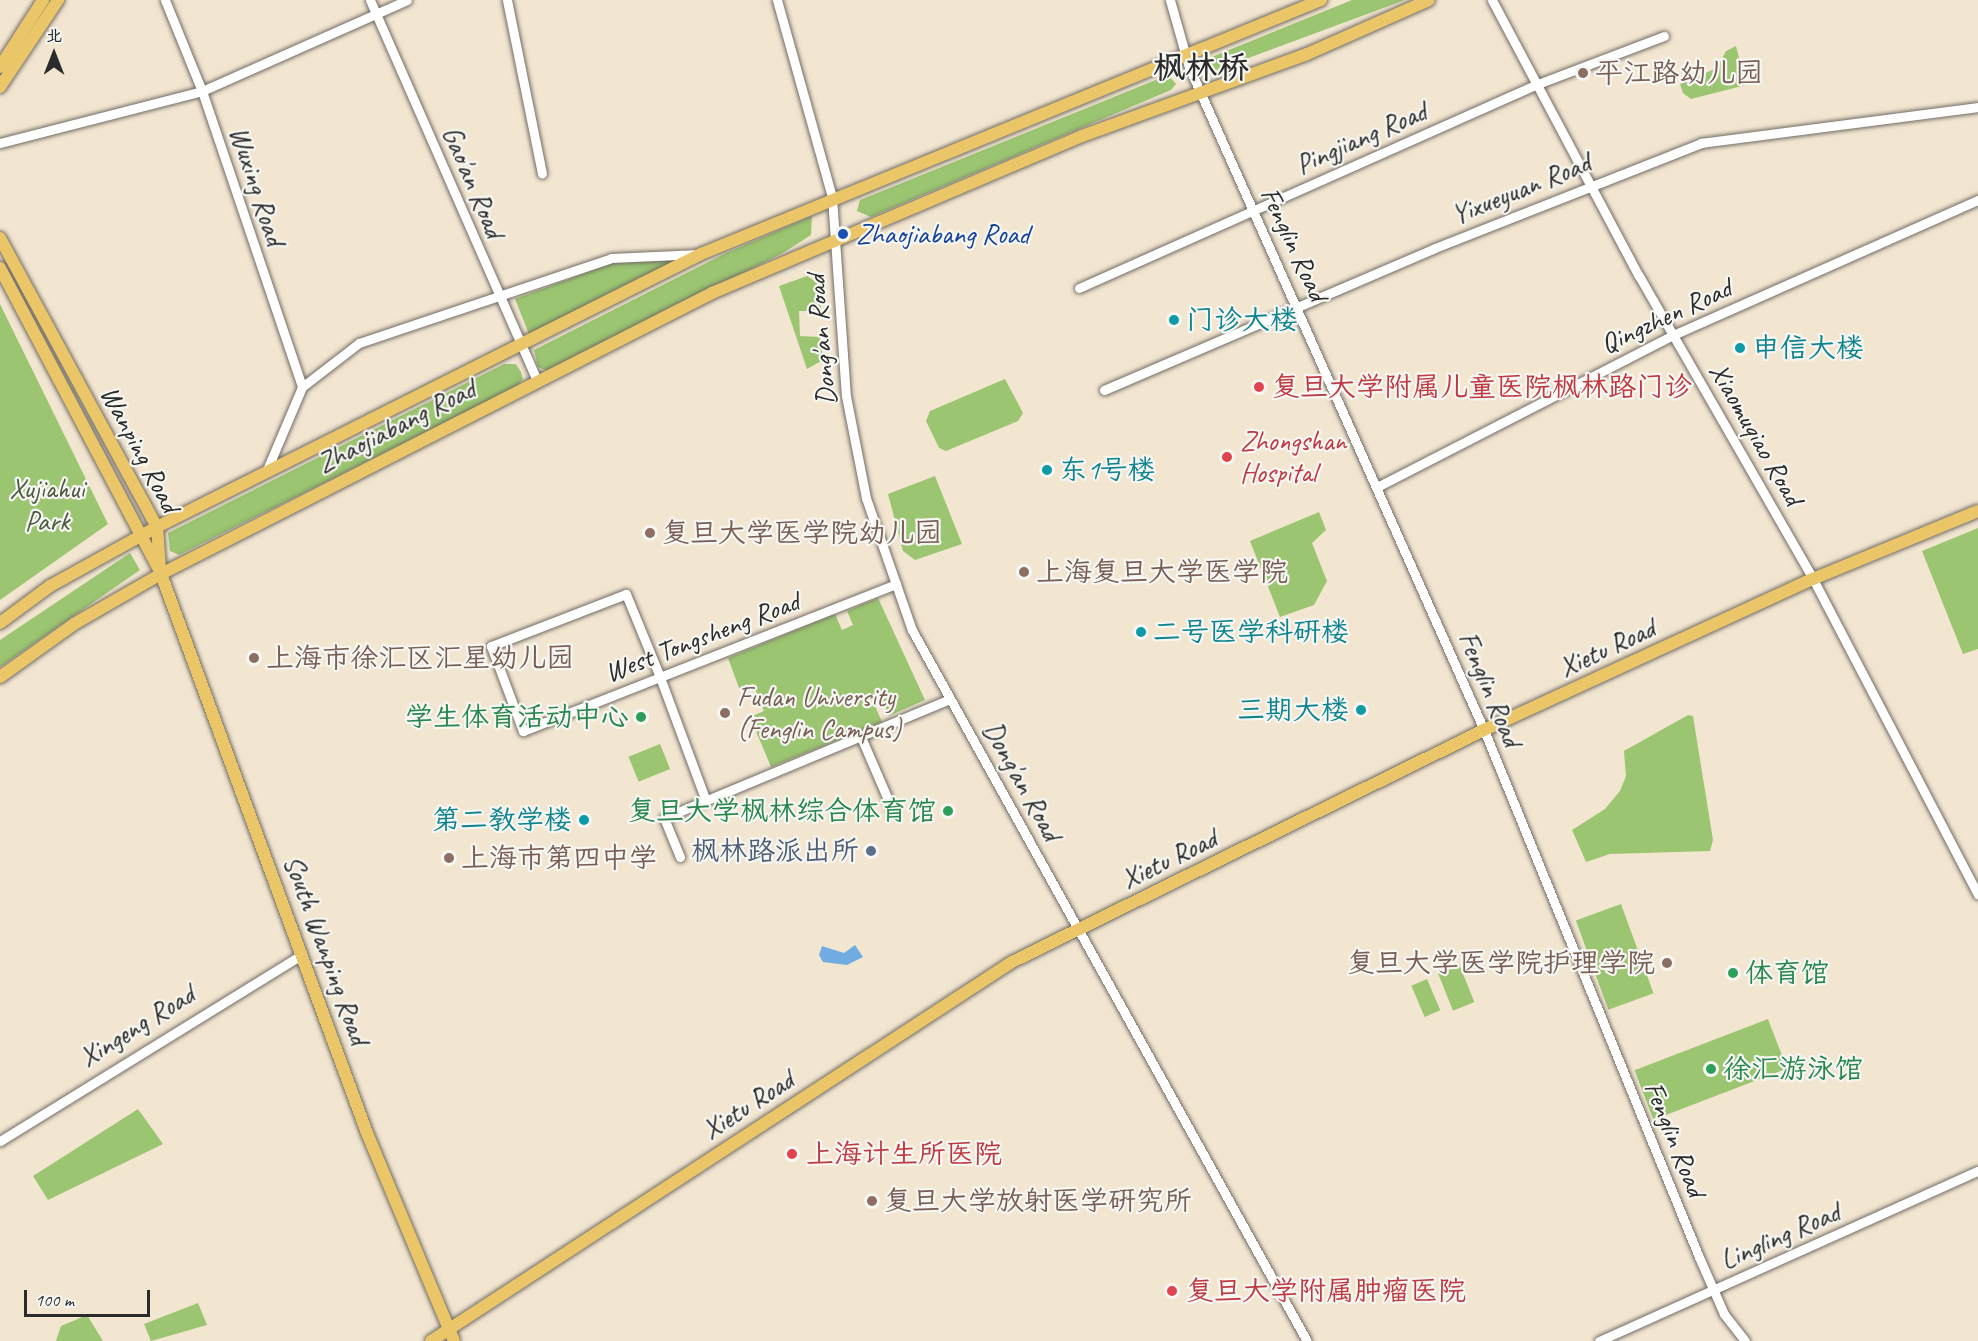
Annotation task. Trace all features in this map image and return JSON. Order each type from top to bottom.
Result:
[{"type":"main road","points":[[0,67],[43,0]]},
{"type":"main road","points":[[0,87],[57,0]]},
{"type":"main road","name":"Zhaojiabang Road","points":[[0,623],[50,586],[138,537],[519,343],[701,254],[832,197],[1185,57],[1321,0]]},
{"type":"main road","name":"Zhaojiabang Road","points":[[0,678],[74,624],[161,574],[537,381],[835,238],[1082,136],[1200,94],[1429,0]]},
{"type":"main road","name":"Wanping Road","points":[[0,238],[157,527],[161,574]]},
{"type":"main road","name":"Wanping Road","points":[[0,268],[138,537],[161,574]]},
{"type":"main road","name":"Xietu Road","points":[[431,1341],[451,1336],[1012,962],[1484,730],[1813,579],[1978,511]]},
{"type":"main road","name":"South Wanping Road","points":[[161,574],[301,955],[451,1336]]},
{"type":"street","name":"Wuxing Road","points":[[165,0],[202,91],[302,387]]},
{"type":"street","name":"Gao'an Road","points":[[370,0],[537,381]]},
{"type":"street","points":[[0,143],[202,91],[407,0]]},
{"type":"street","points":[[507,0],[542,173]]},
{"type":"street","name":"Dong'an Road","points":[[777,0],[832,197],[846,396],[866,498],[912,630],[1307,1341]]},
{"type":"street","name":"Fenglin Road","points":[[1170,0],[1185,57],[1200,94],[1300,309],[1484,730],[1713,1289],[1745,1341]]},
{"type":"street","name":"Xiaomuqiao Road","points":[[1492,0],[1590,186],[1813,579],[1978,894]]},
{"type":"street","name":"Pingjiang Road","points":[[1079,288],[1535,85],[1664,36]]},
{"type":"street","name":"Yixueyuan Road","points":[[1104,390],[1590,186],[1701,143],[1978,107]]},
{"type":"street","name":"Qingzhen Road","points":[[1379,486],[1673,335],[1978,200]]},
{"type":"street","name":"Zhaojiabang Road","points":[[266,472],[302,387],[359,342],[500,299],[611,258],[701,254]]},
{"type":"street","name":"West Tongsheng Road","points":[[660,677],[626,594],[491,646],[523,731],[896,584]]},
{"type":"street","points":[[660,677],[706,801]]},
{"type":"street","points":[[680,857],[664,818],[950,699]]},
{"type":"street","points":[[861,737],[892,809]]},
{"type":"street","name":"Xingeng Road","points":[[0,1141],[301,955]]},
{"type":"street","name":"Lingling Road","points":[[1599,1341],[1978,1171]]},
{"type":"green space","points":[[1352,0],[1405,0],[1208,73],[1207,59]]},
{"type":"green space","points":[[1736,46],[1746,85],[1691,99],[1683,93],[1680,84],[1717,68],[1726,51]]},
{"type":"green space","points":[[1168,75],[1176,84],[1171,90],[871,217],[857,211],[860,200]]},
{"type":"green space","points":[[812,216],[811,235],[783,253],[547,371],[538,367],[534,350],[726,253]]},
{"type":"green space","points":[[683,258],[529,334],[515,299],[618,261]]},
{"type":"green space","points":[[807,276],[821,285],[821,311],[799,311],[800,336],[820,337],[823,360],[807,369],[779,286]]},
{"type":"green space","name":"Xujiahui Park","points":[[0,304],[108,524],[0,600]]},
{"type":"green space","points":[[504,364],[516,364],[521,372],[523,379],[516,387],[179,555],[170,551],[168,533]]},
{"type":"green space","points":[[1005,379],[1023,413],[1018,421],[946,451],[939,448],[926,421],[930,411]]},
{"type":"green space","points":[[935,476],[962,544],[915,560],[903,551],[888,494]]},
{"type":"green space","points":[[1319,512],[1326,530],[1312,543],[1327,581],[1314,605],[1280,617],[1250,541]]},
{"type":"green space","points":[[1978,528],[1978,649],[1963,654],[1922,551]]},
{"type":"green space","points":[[130,553],[140,570],[0,667],[0,640]]},
{"type":"green space","points":[[878,598],[925,700],[889,716],[881,696],[872,699],[882,722],[771,767],[750,717],[764,711],[753,684],[739,688],[728,658],[835,614],[842,630],[853,625],[847,611]]},
{"type":"green space","points":[[1688,715],[1693,716],[1713,840],[1710,851],[1610,854],[1586,862],[1572,830],[1605,809],[1620,791],[1626,776],[1624,751]]},
{"type":"green space","points":[[660,744],[670,769],[639,782],[628,757]]},
{"type":"green space","points":[[1621,904],[1653,993],[1608,1010],[1576,920]]},
{"type":"green space","points":[[1459,964],[1474,1002],[1453,1011],[1438,973]]},
{"type":"green space","points":[[1427,979],[1440,1010],[1425,1017],[1411,986]]},
{"type":"green space","name":"徐汇游泳馆","points":[[1768,1019],[1787,1068],[1653,1120],[1634,1070]]},
{"type":"green space","points":[[138,1109],[163,1144],[48,1200],[33,1176]]},
{"type":"green space","points":[[198,1303],[207,1325],[151,1341],[144,1324]]},
{"type":"green space","points":[[87,1315],[103,1341],[56,1341],[61,1326]]},
{"type":"water","points":[[855,945],[863,957],[847,965],[823,962],[819,955],[822,946],[844,953]]},
{"type":"place","name":"平江路幼儿园","points":[[1583,73]]},
{"type":"place","name":"Zhaojiabang Road","points":[[843,234]]},
{"type":"place","name":"门诊大楼","points":[[1174,320]]},
{"type":"place","name":"申信大楼","points":[[1740,348]]},
{"type":"place","name":"复旦大学附属儿童医院枫林路门诊","points":[[1259,387]]},
{"type":"place","name":"Zhongshan Hospital","points":[[1227,457]]},
{"type":"place","name":"东1号楼","points":[[1047,470]]},
{"type":"place","name":"复旦大学医学院幼儿园","points":[[650,533]]},
{"type":"place","name":"上海复旦大学医学院","points":[[1024,572]]},
{"type":"place","name":"二号医学科研楼","points":[[1141,632]]},
{"type":"place","name":"上海市徐汇区汇星幼儿园","points":[[254,658]]},
{"type":"place","name":"三期大楼","points":[[1361,710]]},
{"type":"place","name":"Fudan University (Fenglin Campus)","points":[[725,713]]},
{"type":"place","name":"学生体育活动中心","points":[[641,717]]},
{"type":"place","name":"复旦大学枫林综合体育馆","points":[[948,811]]},
{"type":"place","name":"第二教学楼","points":[[584,820]]},
{"type":"place","name":"枫林路派出所","points":[[871,851]]},
{"type":"place","name":"上海市第四中学","points":[[449,858]]},
{"type":"place","name":"复旦大学医学院护理学院","points":[[1667,963]]},
{"type":"place","name":"体育馆","points":[[1733,973]]},
{"type":"place","name":"徐汇游泳馆","points":[[1711,1069]]},
{"type":"place","name":"上海计生所医院","points":[[792,1154]]},
{"type":"place","name":"复旦大学放射医学研究所","points":[[872,1201]]},
{"type":"place","name":"复旦大学附属肿瘤医院","points":[[1172,1291]]},
{"type":"district","name":"枫林桥","points":[[1201,68]]}]
